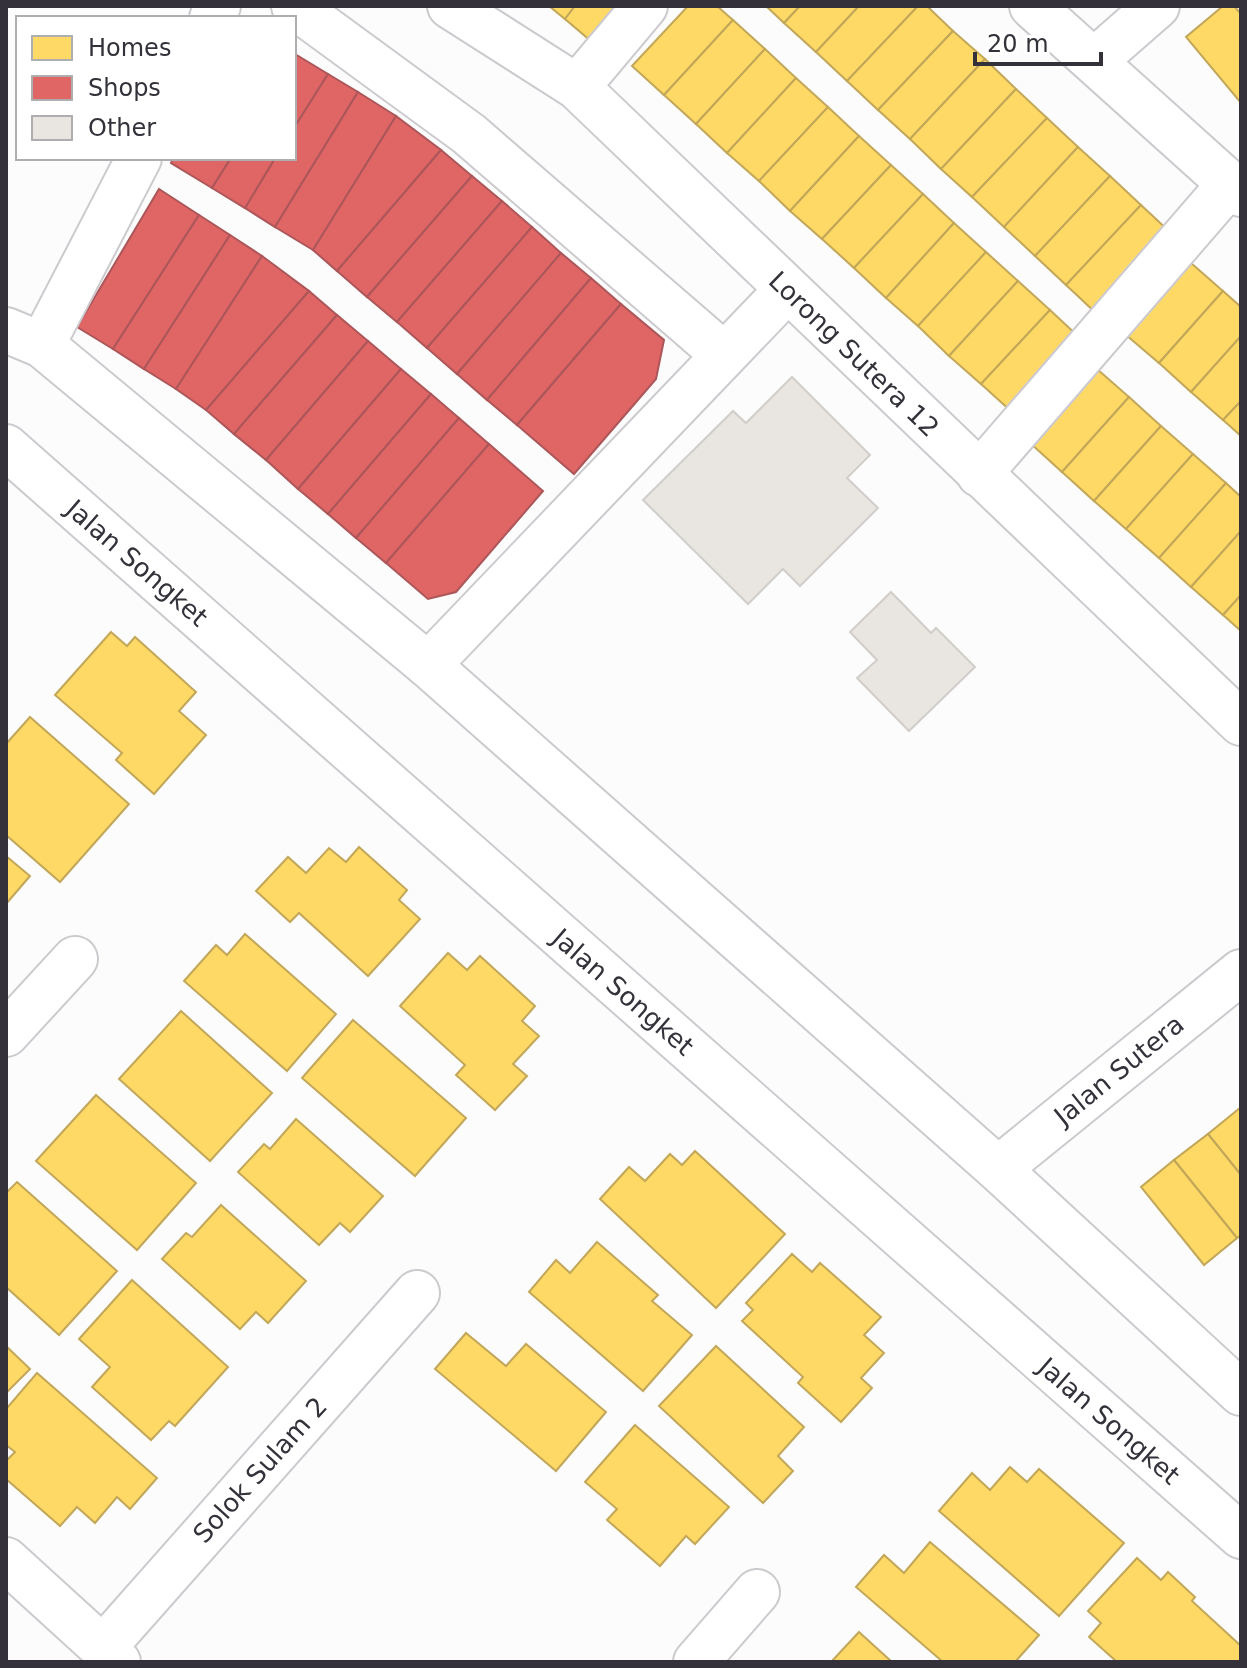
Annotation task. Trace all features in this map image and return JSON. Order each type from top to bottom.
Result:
[{"type":"street","points":[[294,6],[469,134],[723,354]]},
{"type":"street","name":"Lorong Sutera 12","points":[[450,6],[577,87],[1241,723]]},
{"type":"street","points":[[577,87],[645,6]]},
{"type":"street","points":[[979,474],[1236,189],[1032,6]]},
{"type":"street","points":[[1094,61],[1157,6]]},
{"type":"street","points":[[138,160],[24,337],[428,665],[998,1169],[1241,1393]]},
{"type":"street","points":[[428,665],[787,290]]},
{"type":"street","name":"Jalan Songket","points":[[6,447],[1241,1536]]},
{"type":"street","points":[[6,1034],[75,959]]},
{"type":"street","name":"Jalan Sutera","points":[[998,1169],[1241,972]]},
{"type":"street","name":"Solok Sulam 2","points":[[110,1655],[417,1293]]},
{"type":"street","points":[[6,1560],[110,1655]]},
{"type":"street","points":[[696,1662],[757,1592]]},
{"type":"building: Homes","points":[[549,6],[575,6],[565,19]]},
{"type":"building: Homes","points":[[575,6],[633,6],[598,47],[565,19]]},
{"type":"building: Homes","points":[[688,6],[717,6],[733,20],[664,95],[632,66]]},
{"type":"building: Homes","points":[[766,6],[800,6],[784,23]]},
{"type":"building: Homes","points":[[800,6],[859,6],[816,52],[784,23]]},
{"type":"building: Homes","points":[[859,6],[918,6],[847,81],[816,52]]},
{"type":"building: Homes","points":[[918,6],[927,6],[953,31],[878,110],[847,81]]},
{"type":"building: Homes","points":[[1223,6],[1234,6],[1241,14],[1241,103],[1186,37]]},
{"type":"building: Homes","points":[[733,20],[765,49],[696,124],[664,95]]},
{"type":"building: Homes","points":[[953,31],[985,59],[910,139],[878,110]]},
{"type":"building: Homes","points":[[765,49],[796,78],[727,153],[696,124]]},
{"type":"building: Homes","points":[[985,59],[1016,89],[941,169],[910,139]]},
{"type":"building: Homes","points":[[796,78],[828,107],[759,181],[727,153]]},
{"type":"building: Homes","points":[[1016,89],[1047,118],[972,197],[941,169]]},
{"type":"building: Homes","points":[[828,107],[859,136],[790,211],[759,181]]},
{"type":"building: Homes","points":[[1047,118],[1078,147],[1004,227],[972,197]]},
{"type":"building: Homes","points":[[859,136],[891,165],[822,239],[790,211]]},
{"type":"building: Homes","points":[[1078,147],[1110,176],[1035,256],[1004,227]]},
{"type":"building: Homes","points":[[891,165],[923,194],[854,268],[822,239]]},
{"type":"building: Homes","points":[[1110,176],[1141,205],[1066,285],[1035,256]]},
{"type":"building: Homes","points":[[923,194],[954,223],[886,298],[854,268]]},
{"type":"building: Homes","points":[[1141,205],[1172,234],[1097,314],[1066,285]]},
{"type":"building: Homes","points":[[954,223],[986,252],[918,326],[886,298]]},
{"type":"building: Homes","points":[[986,252],[1018,281],[949,356],[918,326]]},
{"type":"building: Homes","points":[[1191,263],[1223,291],[1159,363],[1126,335]]},
{"type":"building: Homes","points":[[1018,281],[1050,310],[981,384],[949,356]]},
{"type":"building: Homes","points":[[1223,291],[1241,307],[1241,336],[1191,392],[1159,363]]},
{"type":"building: Homes","points":[[1050,310],[1081,339],[1013,413],[981,384]]},
{"type":"building: Homes","points":[[1241,336],[1241,401],[1223,420],[1191,392]]},
{"type":"building: Homes","points":[[1097,369],[1129,397],[1062,472],[1030,443]]},
{"type":"building: Homes","points":[[1129,397],[1161,426],[1094,501],[1062,472]]},
{"type":"building: Homes","points":[[1241,401],[1241,436],[1223,420]]},
{"type":"building: Homes","points":[[1161,426],[1193,454],[1126,529],[1094,501]]},
{"type":"building: Homes","points":[[1193,454],[1226,483],[1159,558],[1126,529]]},
{"type":"building: Homes","points":[[1226,483],[1241,497],[1241,531],[1191,587],[1159,558]]},
{"type":"building: Homes","points":[[1241,531],[1241,595],[1223,615],[1191,587]]},
{"type":"building: Homes","points":[[1241,595],[1241,631],[1223,615]]},
{"type":"building: Homes","points":[[111,632],[127,646],[135,637],[196,692],[179,711],[206,735],[154,794],[116,760],[122,753],[55,695]]},
{"type":"building: Homes","points":[[30,717],[129,804],[60,882],[6,835],[6,744]]},
{"type":"building: Homes","points":[[359,847],[407,890],[399,900],[420,919],[368,976],[299,913],[290,922],[256,891],[288,857],[306,873],[329,848],[346,862]]},
{"type":"building: Homes","points":[[6,856],[30,876],[6,904]]},
{"type":"building: Homes","points":[[245,934],[336,1014],[287,1071],[184,981],[216,945],[227,955]]},
{"type":"building: Homes","points":[[448,953],[467,970],[480,956],[535,1006],[522,1021],[539,1036],[513,1064],[527,1076],[495,1110],[456,1075],[465,1065],[400,1006]]},
{"type":"building: Homes","points":[[181,1011],[272,1093],[210,1161],[119,1079]]},
{"type":"building: Homes","points":[[353,1020],[466,1118],[415,1176],[302,1078]]},
{"type":"building: Homes","points":[[96,1095],[196,1183],[137,1250],[36,1161]]},
{"type":"building: Homes","points":[[1241,1107],[1241,1175],[1208,1134]]},
{"type":"building: Homes","points":[[296,1119],[383,1196],[350,1232],[340,1223],[319,1245],[238,1172],[264,1144],[270,1149]]},
{"type":"building: Homes","points":[[1208,1134],[1241,1175],[1241,1235],[1237,1238],[1174,1160]]},
{"type":"building: Homes","points":[[695,1151],[785,1234],[716,1308],[600,1199],[629,1167],[645,1181],[670,1154],[682,1165]]},
{"type":"building: Homes","points":[[1174,1160],[1237,1238],[1204,1265],[1141,1187]]},
{"type":"building: Homes","points":[[17,1182],[117,1271],[59,1335],[6,1287],[6,1193]]},
{"type":"building: Homes","points":[[221,1205],[306,1281],[268,1323],[256,1312],[240,1329],[162,1259],[186,1233],[192,1237]]},
{"type":"building: Homes","points":[[597,1242],[658,1295],[652,1301],[692,1335],[643,1391],[529,1292],[556,1260],[570,1273]]},
{"type":"building: Homes","points":[[792,1254],[812,1272],[820,1263],[881,1317],[864,1335],[884,1353],[861,1378],[872,1388],[841,1422],[798,1383],[803,1377],[742,1321],[753,1310],[746,1303]]},
{"type":"building: Homes","points":[[132,1280],[228,1367],[175,1426],[169,1421],[151,1440],[92,1387],[110,1367],[79,1339]]},
{"type":"building: Homes","points":[[466,1333],[506,1366],[526,1344],[606,1412],[556,1471],[435,1369]]},
{"type":"building: Homes","points":[[6,1346],[30,1369],[6,1393]]},
{"type":"building: Homes","points":[[716,1346],[804,1427],[778,1456],[793,1471],[763,1503],[659,1406]]},
{"type":"building: Homes","points":[[37,1373],[157,1478],[130,1509],[117,1497],[95,1523],[77,1507],[60,1526],[6,1479],[6,1461],[15,1452],[6,1445],[6,1409]]},
{"type":"building: Homes","points":[[635,1425],[729,1507],[695,1544],[686,1536],[660,1566],[607,1520],[617,1509],[585,1482]]},
{"type":"building: Homes","points":[[1010,1467],[1027,1482],[1039,1469],[1124,1543],[1059,1616],[939,1511],[972,1473],[990,1490]]},
{"type":"building: Homes","points":[[930,1542],[1039,1635],[1015,1662],[943,1662],[856,1587],[884,1555],[904,1573]]},
{"type":"building: Homes","points":[[1137,1558],[1161,1580],[1168,1572],[1195,1597],[1192,1601],[1241,1646],[1241,1662],[1117,1662],[1089,1637],[1101,1623],[1088,1611]]},
{"type":"building: Homes","points":[[859,1632],[892,1662],[831,1662]]},
{"type":"building: Shops","points":[[296,55],[328,74],[296,125]]},
{"type":"building: Shops","points":[[328,74],[358,92],[275,227],[245,208],[274,160],[296,160],[296,125]]},
{"type":"building: Shops","points":[[358,92],[396,116],[313,250],[275,227]]},
{"type":"building: Shops","points":[[396,116],[441,150],[337,271],[313,250]]},
{"type":"building: Shops","points":[[441,150],[472,176],[367,297],[337,271]]},
{"type":"building: Shops","points":[[172,160],[230,160],[212,188],[171,163]]},
{"type":"building: Shops","points":[[230,160],[274,160],[245,208],[212,188]]},
{"type":"building: Shops","points":[[472,176],[502,201],[397,322],[367,297]]},
{"type":"building: Shops","points":[[159,189],[199,215],[113,349],[77,327]]},
{"type":"building: Shops","points":[[502,201],[532,227],[427,348],[397,322]]},
{"type":"building: Shops","points":[[199,215],[230,235],[144,369],[113,349]]},
{"type":"building: Shops","points":[[532,227],[561,253],[457,374],[427,348]]},
{"type":"building: Shops","points":[[230,235],[262,256],[176,389],[144,369]]},
{"type":"building: Shops","points":[[561,253],[591,278],[487,400],[457,374]]},
{"type":"building: Shops","points":[[262,256],[309,291],[206,410],[176,389]]},
{"type":"building: Shops","points":[[591,278],[621,304],[517,425],[487,400]]},
{"type":"building: Shops","points":[[309,291],[337,315],[234,434],[206,410]]},
{"type":"building: Shops","points":[[621,304],[664,340],[656,379],[574,474],[517,425]]},
{"type":"building: Shops","points":[[337,315],[368,341],[266,460],[234,434]]},
{"type":"building: Shops","points":[[368,341],[401,369],[298,489],[266,460]]},
{"type":"building: Shops","points":[[401,369],[431,394],[328,514],[298,489]]},
{"type":"building: Shops","points":[[431,394],[459,418],[356,538],[328,514]]},
{"type":"building: Shops","points":[[459,418],[489,444],[386,563],[356,538]]},
{"type":"building: Shops","points":[[489,444],[543,491],[456,592],[428,599],[386,563]]},
{"type":"building: Other","points":[[792,377],[870,455],[847,478],[878,508],[800,586],[783,569],[748,604],[643,500],[733,411],[746,423]]},
{"type":"building: Other","points":[[891,592],[931,633],[936,628],[975,667],[909,731],[857,678],[877,660],[850,632]]}]
